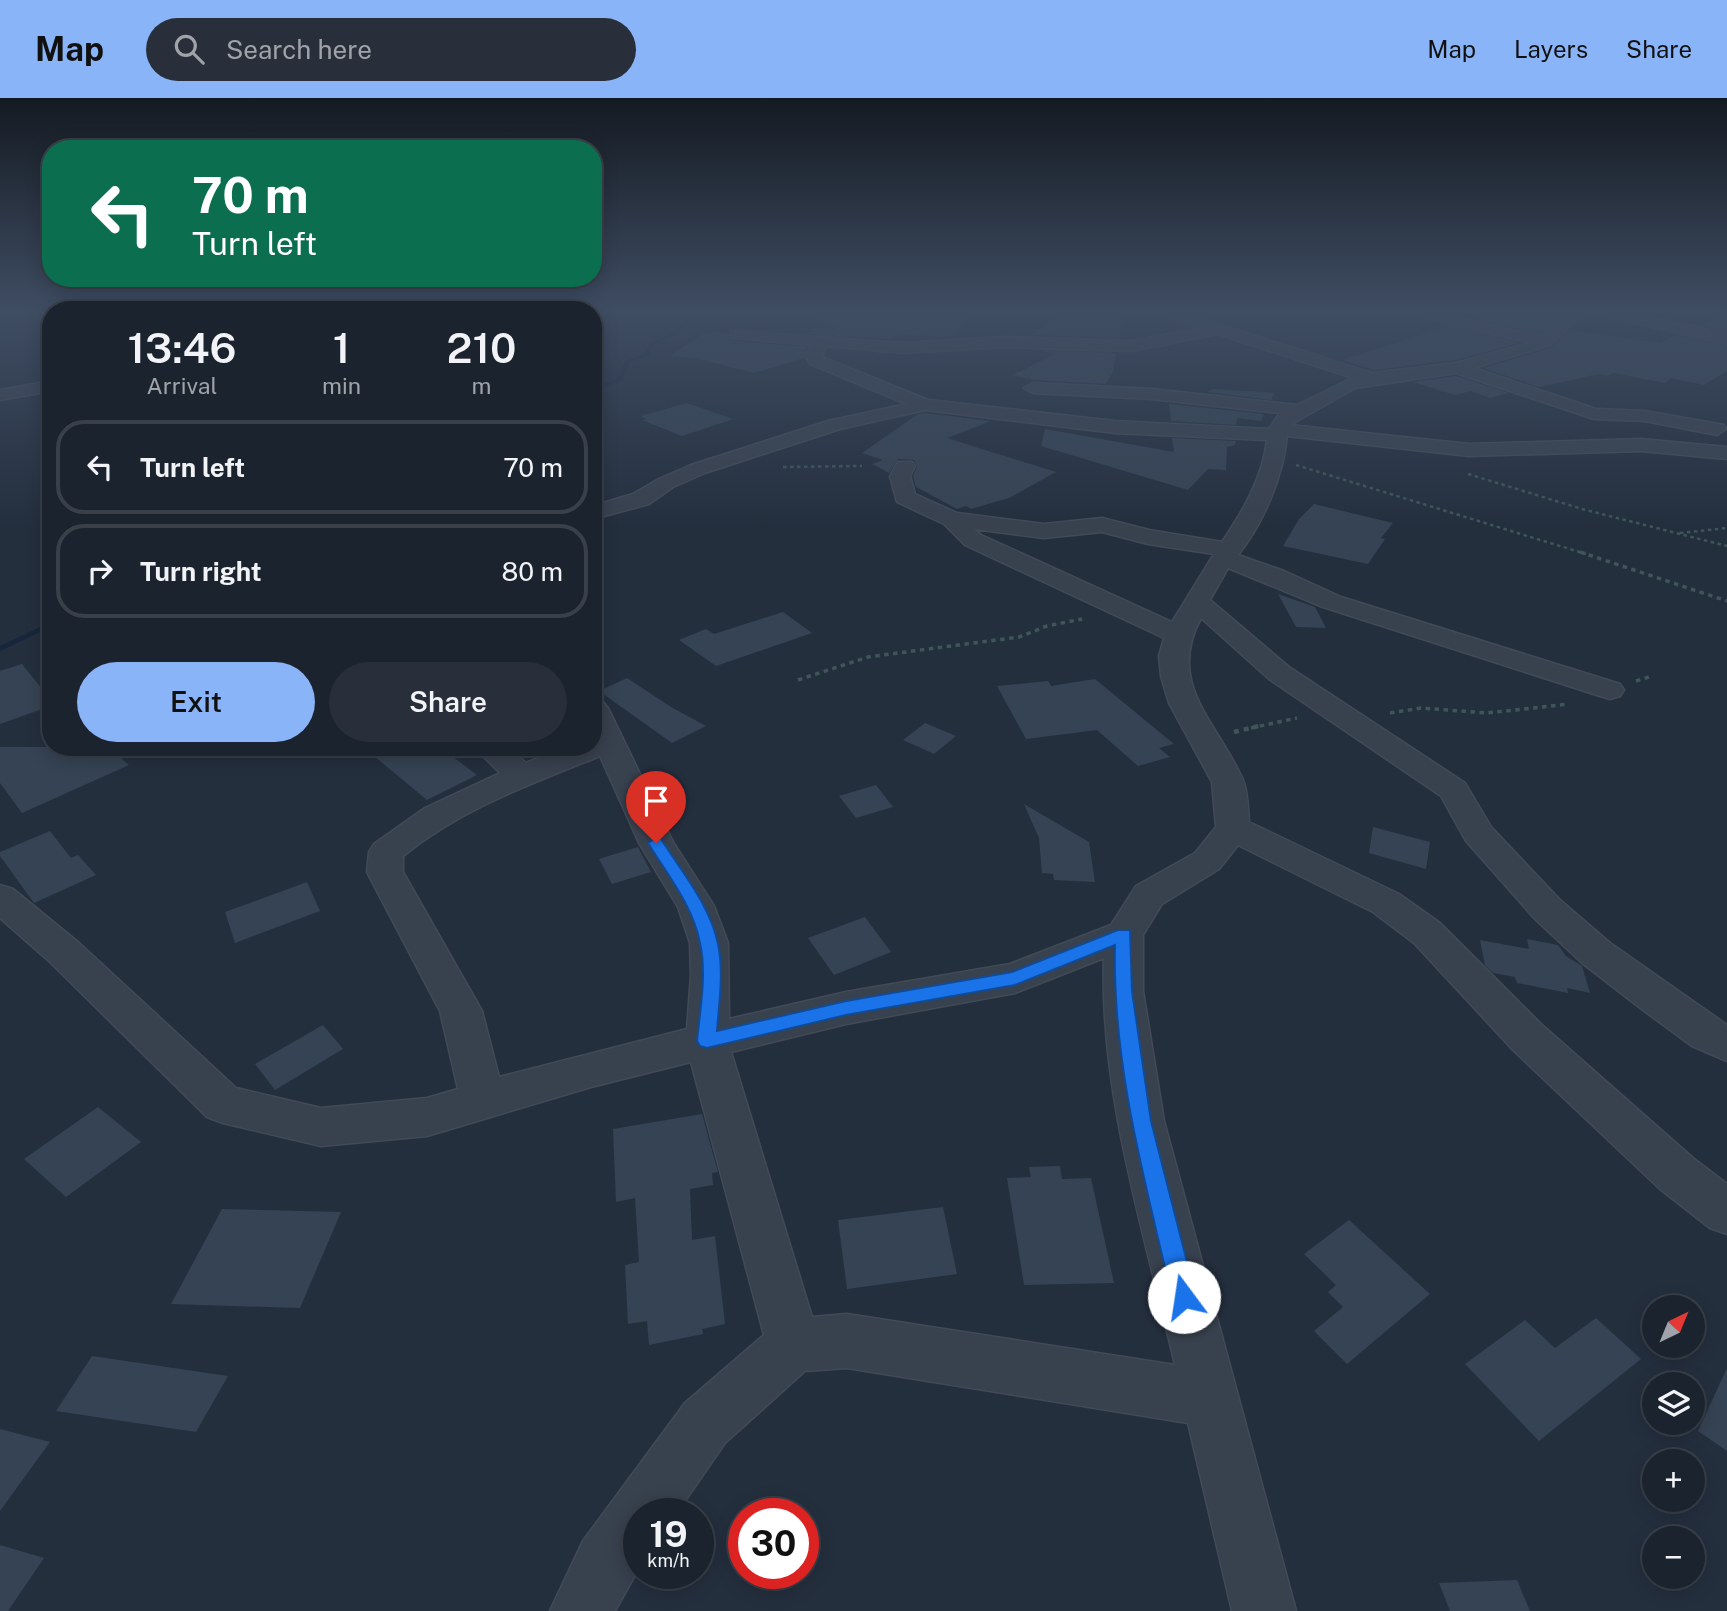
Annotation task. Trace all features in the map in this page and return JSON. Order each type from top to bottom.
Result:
[{"type":"street","points":[[872,384],[925,405],[1115,427],[1282,433],[1498,451],[1656,443],[1727,453]]},
{"type":"street","points":[[1264,1611],[1141,1121],[1123,991],[1124,934],[1149,895],[1207,861],[1233,828],[1228,782],[1208,740],[1184,703],[1175,676],[1173,656],[1178,635],[1249,519],[1282,433],[1320,401],[1350,384]]},
{"type":"street","points":[[1509,384],[1594,414],[1645,416],[1727,431]]},
{"type":"street","points":[[0,395],[42,388]]},
{"type":"street","points":[[1033,388],[1152,394],[1282,433]]},
{"type":"street","points":[[602,510],[641,499],[666,483],[698,469],[835,425],[925,405]]},
{"type":"street","points":[[905,466],[900,476],[905,498],[952,519],[1044,531],[1102,525],[1226,554],[1332,601],[1610,690]]},
{"type":"street","points":[[952,519],[973,540],[991,551],[1178,635]]},
{"type":"street","points":[[1198,602],[1279,673],[1454,790],[1478,833],[1503,862],[1596,953],[1697,1027],[1727,1044]]},
{"type":"street","points":[[602,726],[656,843],[696,906],[709,943],[711,975],[707,1041],[794,1345]]},
{"type":"street","points":[[499,756],[523,777]]},
{"type":"street","points":[[483,1099],[461,1011],[385,872],[386,852],[408,832],[443,812],[523,777],[554,756]]},
{"type":"street","points":[[1233,828],[1340,883],[1387,903],[1427,933],[1528,1038],[1677,1174],[1727,1212]]},
{"type":"street","points":[[0,898],[65,953],[223,1104],[321,1127],[427,1117],[483,1099],[846,1008],[1015,978],[1124,934]]},
{"type":"street","points":[[651,1498],[705,1423],[794,1345],[847,1341],[1209,1398]]},
{"type":"street","points":[[582,1611],[605,1563],[623,1538]]},
{"type":"path","points":[[1282,433],[1353,481],[1727,601]]},
{"type":"path","points":[[1466,473],[1727,546]]},
{"type":"path","points":[[1675,533],[1727,528]]},
{"type":"path","points":[[798,680],[868,657],[1019,637],[1071,620],[1135,614]]},
{"type":"path","points":[[1208,740],[1303,717],[1349,718],[1422,708],[1487,713],[1573,704],[1652,676]]},
{"type":"building","points":[[1418,384],[1480,384],[1509,393],[1490,398],[1471,391],[1455,395]]},
{"type":"building","points":[[1529,384],[1554,384],[1539,387]]},
{"type":"building","points":[[1213,389],[1274,393],[1271,400],[1208,392]]},
{"type":"building","points":[[687,403],[733,419],[682,436],[642,420],[646,419],[641,416]]},
{"type":"building","points":[[1169,404],[1264,414],[1261,421],[1237,418],[1236,425],[1171,421]]},
{"type":"building","points":[[918,414],[991,421],[947,438],[1056,472],[1009,498],[971,509],[966,506],[957,509],[916,487],[913,476],[917,467],[914,460],[898,459],[889,473],[872,464],[883,460],[862,453]]},
{"type":"building","points":[[1045,429],[1174,452],[1172,438],[1236,441],[1235,445],[1227,447],[1226,470],[1208,469],[1188,490],[1041,446]]},
{"type":"building","points":[[1314,504],[1393,523],[1381,538],[1385,539],[1368,564],[1283,546],[1299,519]]},
{"type":"building","points":[[1278,594],[1315,607],[1326,628],[1296,627]]},
{"type":"building","points":[[783,612],[812,633],[716,666],[679,640],[706,629],[714,634]]},
{"type":"building","points":[[22,664],[42,689],[42,709],[0,724],[0,671]]},
{"type":"building","points":[[627,678],[706,726],[672,743],[602,693],[602,690]]},
{"type":"building","points":[[1095,679],[1174,744],[1159,748],[1170,757],[1138,766],[1097,730],[1026,739],[997,686],[1048,681],[1051,686]]},
{"type":"building","points":[[925,723],[956,736],[934,754],[903,740]]},
{"type":"building","points":[[0,747],[42,747],[42,756],[119,756],[129,765],[22,813],[0,783]]},
{"type":"building","points":[[374,756],[452,756],[477,775],[427,800]]},
{"type":"building","points":[[876,785],[893,807],[856,818],[839,796]]},
{"type":"building","points":[[1024,804],[1089,842],[1095,882],[1054,880],[1053,874],[1042,873],[1039,838]]},
{"type":"building","points":[[1373,827],[1430,842],[1426,869],[1369,853]]},
{"type":"building","points":[[50,831],[71,858],[78,855],[96,875],[34,903],[0,856],[0,852]]},
{"type":"building","points":[[638,847],[651,872],[612,884],[599,859]]},
{"type":"building","points":[[307,882],[320,911],[235,943],[225,912]]},
{"type":"building","points":[[865,917],[891,952],[834,975],[808,938]]},
{"type":"building","points":[[1527,939],[1558,945],[1566,956],[1582,966],[1590,993],[1567,988],[1568,993],[1517,983],[1515,977],[1493,973],[1485,965],[1480,940],[1529,949]]},
{"type":"building","points":[[323,1025],[343,1049],[275,1090],[255,1064]]},
{"type":"building","points":[[98,1107],[141,1142],[66,1197],[24,1159]]},
{"type":"building","points":[[702,1114],[718,1172],[712,1173],[713,1185],[690,1189],[692,1240],[715,1236],[725,1324],[702,1329],[703,1334],[649,1345],[647,1321],[628,1324],[625,1265],[639,1262],[635,1198],[616,1202],[613,1129]]},
{"type":"building","points":[[1060,1166],[1062,1179],[1091,1178],[1114,1283],[1024,1285],[1007,1178],[1031,1177],[1029,1167]]},
{"type":"building","points":[[943,1207],[957,1274],[847,1289],[838,1220]]},
{"type":"building","points":[[222,1209],[341,1212],[300,1308],[171,1304]]},
{"type":"building","points":[[1349,1220],[1430,1294],[1347,1364],[1314,1331],[1343,1307],[1328,1292],[1336,1285],[1304,1254]]},
{"type":"building","points":[[1596,1318],[1641,1359],[1539,1441],[1465,1364],[1525,1320],[1555,1348]]},
{"type":"building","points":[[92,1356],[228,1376],[196,1432],[56,1411]]},
{"type":"building","points":[[1727,1368],[1727,1451],[1704,1435],[1705,1416]]},
{"type":"building","points":[[0,1429],[50,1442],[0,1511]]},
{"type":"building","points":[[0,1545],[44,1558],[8,1611],[0,1611]]},
{"type":"building","points":[[1517,1580],[1530,1611],[1450,1611],[1439,1583]]},
{"type":"waterway","points":[[602,386],[609,384]]},
{"type":"waterway","points":[[0,649],[42,628]]},
{"type":"route","points":[[656,843],[696,906],[709,943],[711,975],[707,1041],[846,1008],[1015,978],[1124,934],[1123,991],[1141,1121],[1184,1297]]}]
